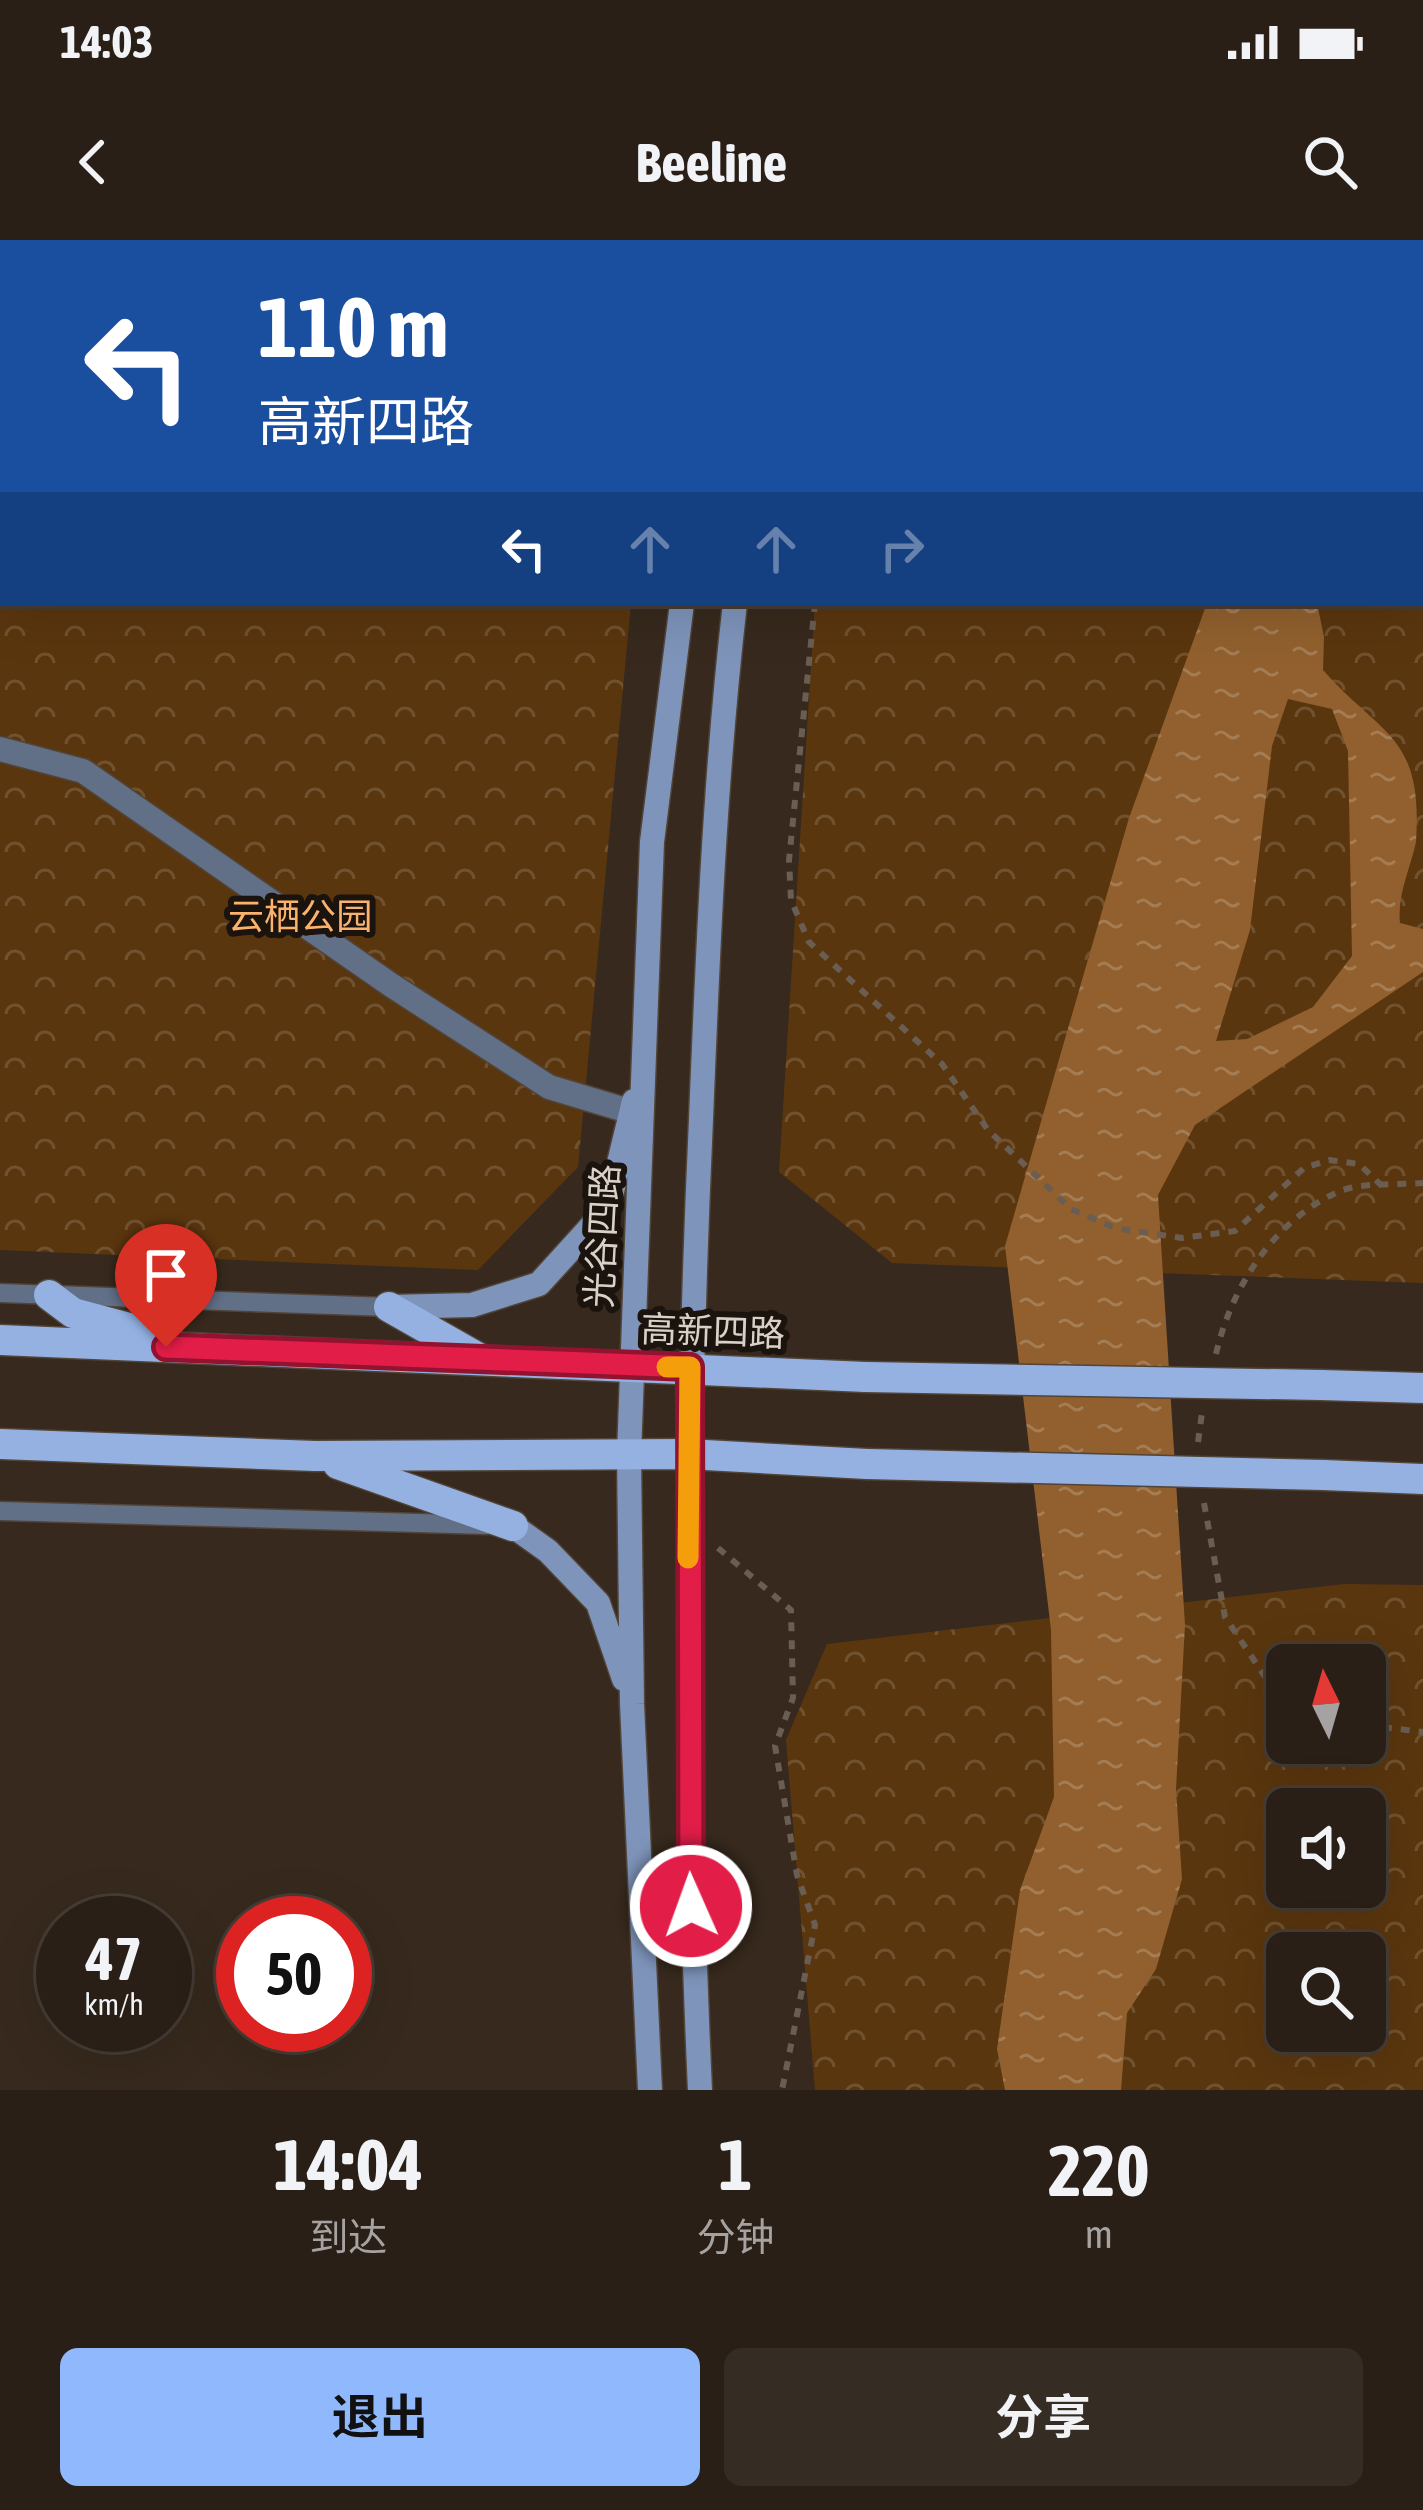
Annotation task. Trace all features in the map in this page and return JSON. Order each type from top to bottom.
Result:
[{"type":"main road","name":"光谷四路","points":[[650,2090],[632,1704],[629,1454],[648,1047],[652,842],[682,606]]},
{"type":"main road","points":[[700,2090],[689,1860],[686,1454],[716,770],[735,606]]},
{"type":"main road","points":[[388,1307],[472,1305],[539,1284],[608,1208],[648,1047]]},
{"type":"main road","points":[[49,1295],[73,1313],[208,1348]]},
{"type":"main road","points":[[388,1307],[482,1360]]},
{"type":"main road","name":"高新四路","points":[[0,1340],[866,1377],[1423,1388]]},
{"type":"main road","points":[[0,1444],[315,1456],[686,1454],[867,1464],[1423,1479]]},
{"type":"main road","points":[[315,1456],[513,1526],[548,1551],[598,1603],[632,1704]]},
{"type":"street","points":[[0,749],[83,771],[391,985],[549,1087],[632,1112]]},
{"type":"lane","points":[[0,1293],[388,1307]]},
{"type":"lane","points":[[0,1511],[513,1526]]},
{"type":"path","points":[[815,606],[789,860],[791,900],[809,942],[942,1064],[988,1130],[1071,1210],[1115,1228],[1181,1238],[1234,1231],[1304,1168],[1328,1160],[1359,1164],[1382,1186]]},
{"type":"path","points":[[688,1522],[791,1610],[793,1698],[775,1746],[797,1875],[814,1925],[782,2090]]},
{"type":"path","points":[[1386,1728],[1423,1732]]},
{"type":"green space","name":"云栖公园","points":[[0,606],[631,606],[578,1167],[478,1270],[0,1250]]},
{"type":"green space","points":[[815,606],[1423,606],[1423,1283],[892,1263],[779,1172]]},
{"type":"green space","points":[[1344,1584],[1423,1585],[1423,2090],[815,2090],[786,1740],[827,1644]]},
{"type":"water","points":[[1206,606],[1318,606],[1324,637],[1323,670],[1394,741],[1413,779],[1416,842],[1402,892],[1400,923],[1423,929],[1423,972],[1195,1125],[1158,1195],[1185,1625],[1176,1789],[1182,1879],[1156,1969],[1127,2013],[1121,2090],[1005,2090],[997,2049],[1020,1890],[1054,1797],[1051,1630],[1005,1246],[1129,818]],"holes":[[[1288,699],[1332,709],[1348,751],[1352,956],[1313,1007],[1247,1039],[1216,1041],[1250,930],[1272,746]]]},
{"type":"slow traffic","points":[[667,1367],[690,1367],[688,1558]]},
{"type":"route","points":[[166,1347],[690,1367],[686,1454],[691,1906]]}]
